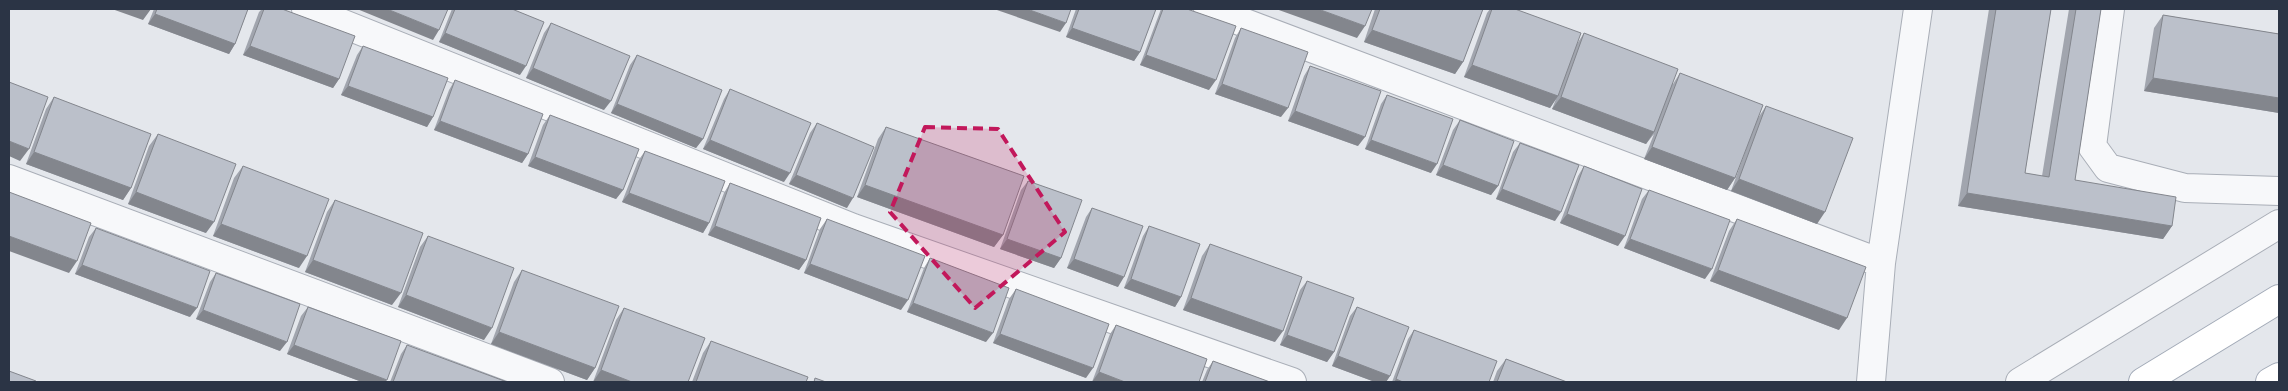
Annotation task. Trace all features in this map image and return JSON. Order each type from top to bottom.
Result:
[{"type":"main road","points":[[2143,382],[2279,299]]},
{"type":"main road","points":[[2270,382],[2279,377]]},
{"type":"street","points":[[306,9],[854,228],[1292,382]]},
{"type":"street","points":[[1208,9],[1881,263]]},
{"type":"street","points":[[1871,382],[1881,263],[1918,9]]},
{"type":"street","points":[[2110,9],[2092,146],[2108,168],[2185,188],[2279,191]]},
{"type":"street","points":[[9,179],[550,382]]},
{"type":"street","points":[[2020,382],[2279,224]]},
{"type":"highlighted area","points":[[925,127],[998,129],[1065,232],[975,308],[890,212]]},
{"type":"building","points":[[157,9],[248,9],[235,44],[155,14]]},
{"type":"building","points":[[264,9],[282,9],[355,36],[339,79],[250,46]]},
{"type":"building","points":[[387,9],[448,9],[439,30]]},
{"type":"building","points":[[455,9],[512,9],[544,22],[526,66],[445,33]]},
{"type":"building","points":[[1027,9],[1071,9],[1066,23]]},
{"type":"building","points":[[1079,9],[1156,9],[1140,52],[1072,28]]},
{"type":"building","points":[[1163,9],[1187,9],[1236,26],[1216,80],[1146,55]]},
{"type":"building","points":[[1318,9],[1372,9],[1365,26]]},
{"type":"building","points":[[1380,9],[1483,9],[1463,62],[1372,30]]},
{"type":"building","points":[[1492,9],[1515,9],[1581,33],[1558,96],[1472,65]]},
{"type":"building","points":[[1996,9],[2051,9],[2025,173],[2049,177],[2076,9],[2101,9],[2075,180],[2176,197],[2172,226],[1967,193]]},
{"type":"building","points":[[2163,15],[2279,34],[2279,98],[2153,78]]},
{"type":"building","points":[[551,23],[630,56],[611,101],[533,68]]},
{"type":"building","points":[[1241,28],[1308,52],[1288,108],[1222,84]]},
{"type":"building","points":[[1584,33],[1678,69],[1654,132],[1561,97]]},
{"type":"building","points":[[363,46],[448,78],[433,117],[348,86]]},
{"type":"building","points":[[637,55],[722,90],[703,139],[617,104]]},
{"type":"building","points":[[1310,66],[1381,91],[1365,137],[1295,111]]},
{"type":"building","points":[[1680,73],[1763,105],[1735,178],[1652,147]]},
{"type":"building","points":[[455,80],[543,114],[528,154],[440,121]]},
{"type":"building","points":[[9,82],[48,97],[29,149],[9,141]]},
{"type":"building","points":[[730,89],[811,123],[790,173],[710,140]]},
{"type":"building","points":[[1387,95],[1453,119],[1437,164],[1371,140]]},
{"type":"building","points":[[54,97],[151,134],[131,188],[34,152]]},
{"type":"building","points":[[1766,106],[1853,138],[1825,212],[1739,179]]},
{"type":"building","points":[[550,115],[639,149],[623,190],[535,157]]},
{"type":"building","points":[[1460,120],[1514,141],[1498,186],[1443,165]]},
{"type":"building","points":[[817,123],[874,147],[853,198],[796,175]]},
{"type":"building","points":[[886,127],[1024,176],[1003,235],[865,185]]},
{"type":"building","points":[[158,134],[236,164],[214,222],[136,192]]},
{"type":"building","points":[[1520,143],[1579,165],[1561,212],[1502,189]]},
{"type":"building","points":[[645,151],[725,181],[709,223],[629,193]]},
{"type":"building","points":[[243,166],[329,199],[307,256],[221,224]]},
{"type":"building","points":[[1584,166],[1642,189],[1625,236],[1567,214]]},
{"type":"building","points":[[1028,181],[1082,200],[1061,258],[1007,239]]},
{"type":"building","points":[[730,183],[821,218],[806,260],[715,226]]},
{"type":"building","points":[[1649,190],[1730,220],[1712,269],[1630,239]]},
{"type":"building","points":[[9,192],[91,223],[77,261],[9,236]]},
{"type":"building","points":[[335,200],[423,233],[401,293],[313,260]]},
{"type":"building","points":[[1092,208],[1143,226],[1124,277],[1074,259]]},
{"type":"building","points":[[827,219],[925,256],[908,300],[810,264]]},
{"type":"building","points":[[1737,219],[1866,267],[1847,318],[1718,270]]},
{"type":"building","points":[[1149,226],[1200,244],[1181,297],[1131,279]]},
{"type":"building","points":[[96,228],[210,271],[197,308],[82,265]]},
{"type":"building","points":[[428,236],[514,268],[492,328],[406,295]]},
{"type":"building","points":[[1210,244],[1302,277],[1283,331],[1191,298]]},
{"type":"building","points":[[930,258],[1009,288],[993,333],[913,303]]},
{"type":"building","points":[[522,270],[619,306],[595,368],[499,332]]},
{"type":"building","points":[[216,273],[300,304],[287,342],[203,310]]},
{"type":"building","points":[[1307,281],[1354,298],[1334,352],[1287,335]]},
{"type":"building","points":[[1016,289],[1109,324],[1093,368],[1000,334]]},
{"type":"building","points":[[308,307],[401,341],[387,380],[294,345]]},
{"type":"building","points":[[1357,307],[1409,327],[1390,376],[1338,356]]},
{"type":"building","points":[[624,308],[705,338],[688,382],[632,382],[601,370]]},
{"type":"building","points":[[1116,325],[1207,359],[1199,382],[1125,382],[1099,372]]},
{"type":"building","points":[[1414,330],[1497,361],[1489,382],[1403,382],[1396,379]]},
{"type":"building","points":[[711,341],[808,377],[806,382],[696,382]]},
{"type":"building","points":[[407,345],[507,382],[393,382]]},
{"type":"building","points":[[1506,359],[1567,382],[1497,382]]},
{"type":"building","points":[[1213,361],[1270,382],[1205,382]]},
{"type":"building","points":[[9,371],[36,381],[9,382]]},
{"type":"building","points":[[815,378],[826,382],[814,382]]}]
